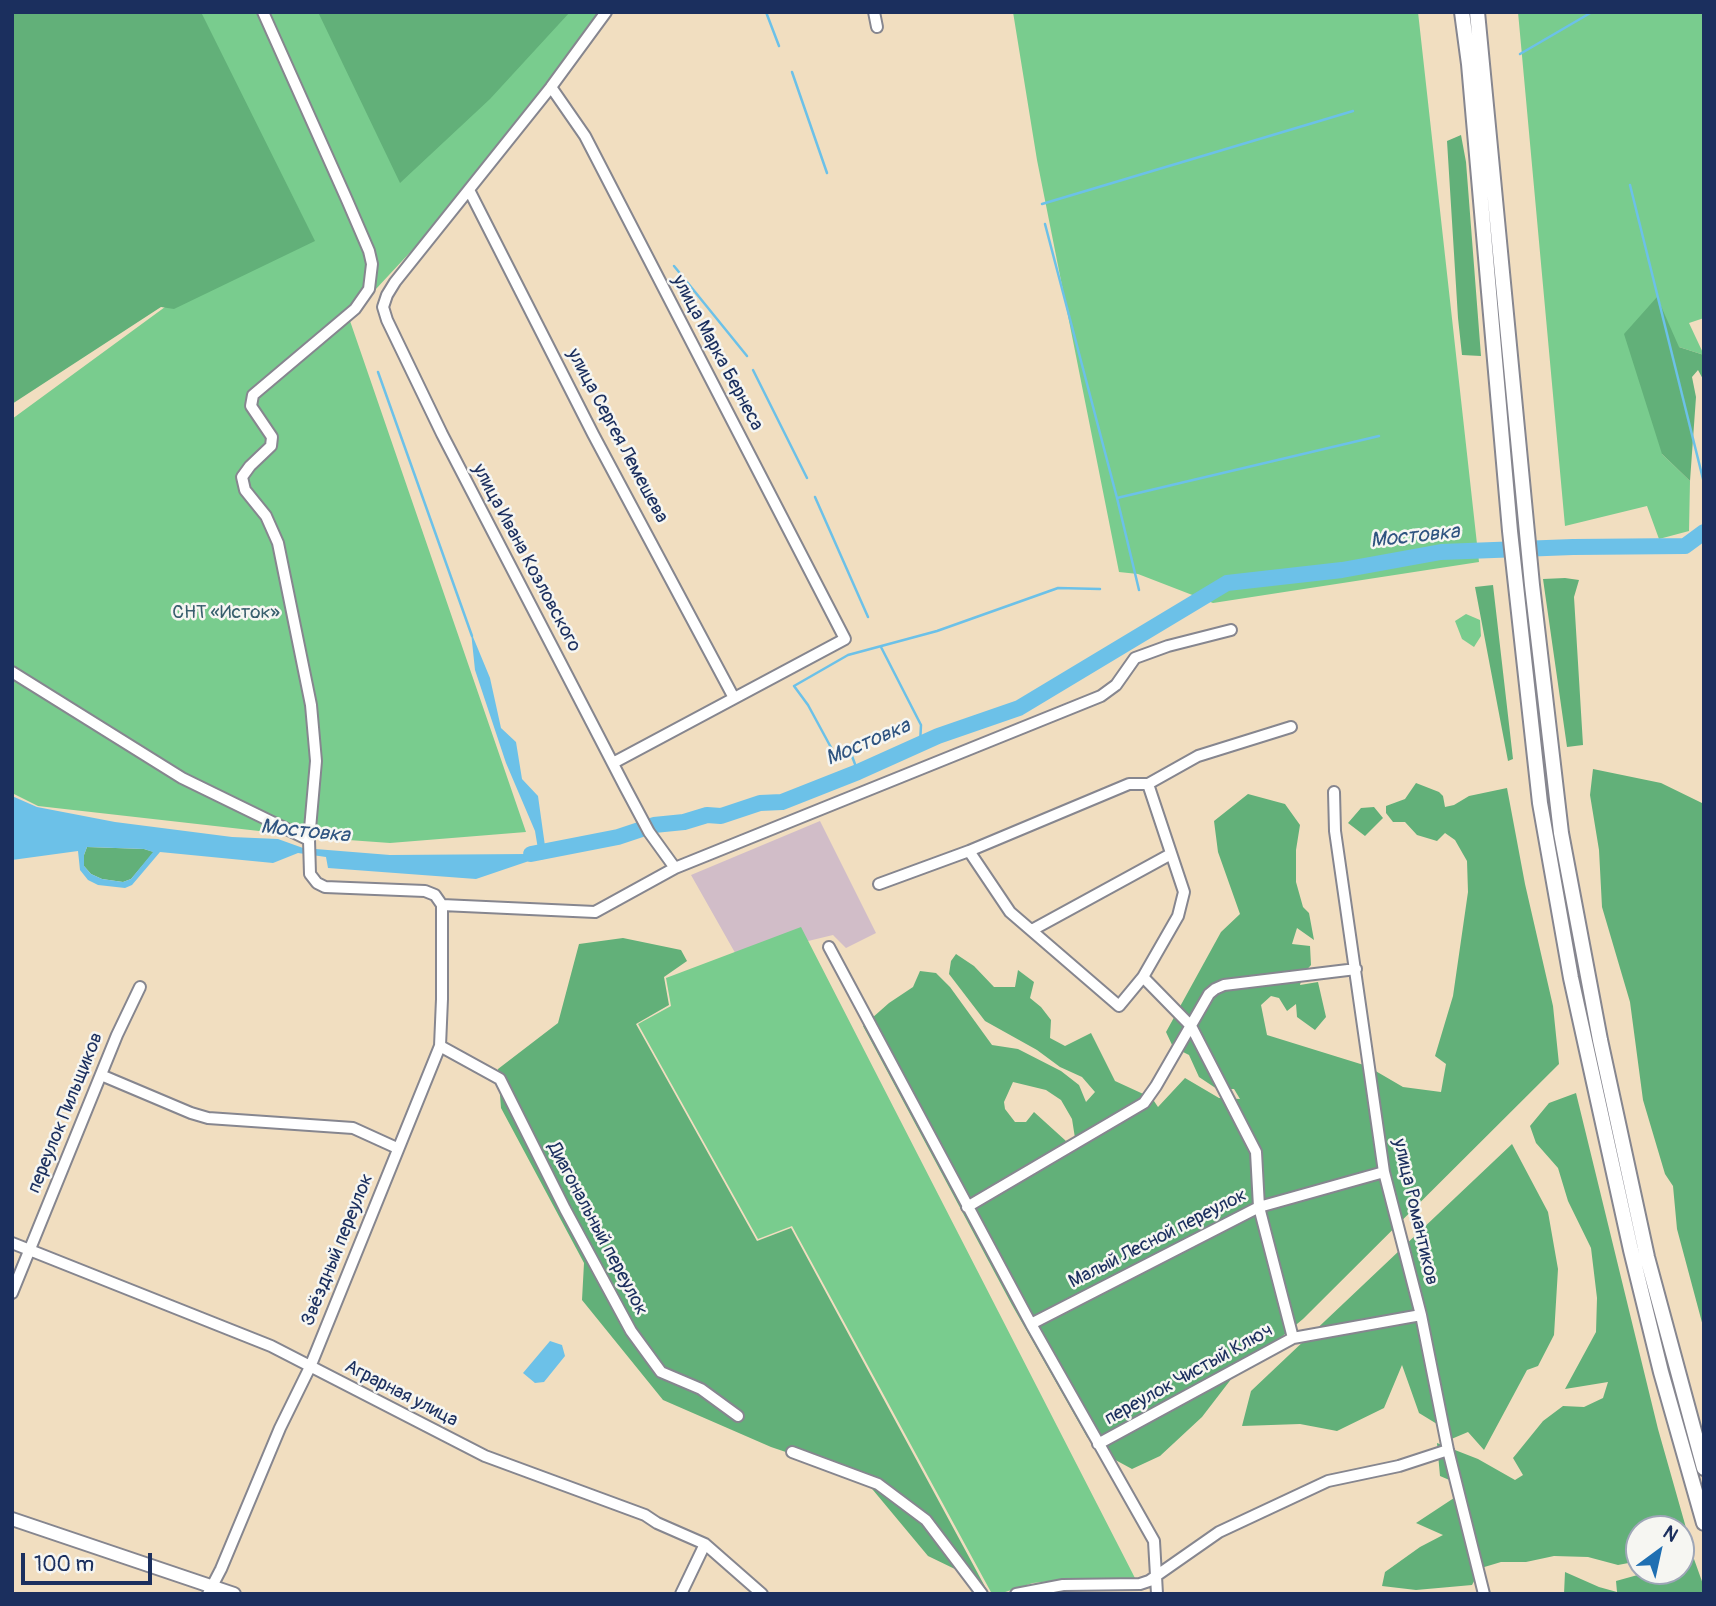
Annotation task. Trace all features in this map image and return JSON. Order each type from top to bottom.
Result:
[{"type":"highway","points":[[1462,12],[1469,64],[1510,531],[1540,803],[1571,978],[1631,1250],[1664,1384],[1704,1523]]},
{"type":"highway","points":[[1477,12],[1532,585],[1561,833],[1600,1040],[1647,1257],[1704,1468]]},
{"type":"main road","points":[[12,1519],[210,1590],[234,1594]]},
{"type":"street","points":[[263,12],[329,158],[369,251],[372,264],[369,289],[355,309],[259,388],[251,400],[251,406],[272,437],[271,446],[242,477],[245,490],[266,516],[278,543],[311,705],[316,761],[309,862],[310,874],[317,883],[325,887],[425,891],[435,895],[442,905],[594,912],[675,868],[1101,696],[1116,685],[1135,658],[1168,646],[1231,630]]},
{"type":"street","points":[[469,190],[551,87],[606,12]]},
{"type":"street","points":[[874,12],[877,27]]},
{"type":"street","name":"улица Марка Бернеса","points":[[551,87],[585,136],[845,639],[734,698]]},
{"type":"street","name":"улица Ивана Козловского","points":[[469,190],[394,282],[383,307],[442,434],[613,763],[647,827],[675,868]]},
{"type":"street","name":"улица Сергея Лемешева","points":[[469,190],[593,434],[734,698]]},
{"type":"street","points":[[12,672],[182,778],[309,843]]},
{"type":"street","points":[[613,763],[734,698]]},
{"type":"street","points":[[879,884],[969,852],[1129,784],[1148,784],[1199,756],[1291,727]]},
{"type":"street","points":[[969,852],[1010,912],[1119,1006],[1143,977],[1178,916],[1184,892],[1148,784]]},
{"type":"street","name":"улица Романтиков","points":[[1334,792],[1335,831],[1384,1172],[1421,1315],[1448,1450],[1484,1594]]},
{"type":"street","points":[[1032,930],[1171,854]]},
{"type":"street","name":"Звёздный переулок","points":[[210,1590],[222,1569],[279,1428],[310,1367],[440,1046],[442,905]]},
{"type":"street","points":[[829,947],[1031,1324],[1154,1541],[1157,1555],[1157,1594]]},
{"type":"street","points":[[967,1207],[1144,1103],[1209,993],[1224,985],[1356,969]]},
{"type":"street","points":[[1143,977],[1191,1026],[1256,1152],[1259,1207],[1293,1338]]},
{"type":"street","name":"переулок Пильщиков","points":[[12,1293],[117,1035],[140,987]]},
{"type":"street","name":"Диагональный переулок","points":[[440,1046],[500,1079],[565,1209],[631,1331],[661,1372],[701,1389],[738,1416]]},
{"type":"street","points":[[101,1075],[208,1118],[353,1128],[397,1148]]},
{"type":"street","name":"Малый Лесной переулок","points":[[1031,1324],[1259,1207],[1384,1172]]},
{"type":"street","name":"Аграрная улица","points":[[12,1243],[271,1346],[485,1456],[645,1514],[705,1544],[762,1594]]},
{"type":"street","name":"переулок Чистый Ключ","points":[[1098,1444],[1293,1338],[1421,1315]]},
{"type":"street","points":[[1016,1594],[1063,1586],[1140,1584],[1156,1576],[1219,1532],[1328,1481],[1399,1466],[1448,1450]]},
{"type":"street","points":[[792,1452],[878,1484],[926,1520],[982,1594]]},
{"type":"street","points":[[681,1594],[705,1544]]},
{"type":"shaded area","points":[[820,821],[876,933],[846,948],[833,935],[738,958],[691,875]]},
{"type":"green space","points":[[12,12],[201,12],[315,241],[174,309],[161,307],[12,404]]},
{"type":"green space","name":"СНТ «Исток»","points":[[167,12],[601,12],[556,76],[442,218],[349,318],[526,832],[390,843],[321,838],[38,806],[12,793],[12,419],[165,307]]},
{"type":"green space","points":[[318,12],[570,12],[490,99],[400,183]]},
{"type":"green space","points":[[1013,12],[1418,12],[1479,562],[1213,603],[1138,574],[1119,572],[1037,160]]},
{"type":"green space","points":[[1518,12],[1704,12],[1704,318],[1689,323],[1704,355],[1679,347],[1662,454],[1690,481],[1689,531],[1659,539],[1647,506],[1565,526]]},
{"type":"green space","points":[[1461,135],[1466,162],[1481,356],[1462,355],[1458,318],[1447,141]]},
{"type":"green space","points":[[1657,297],[1679,347],[1704,355],[1704,381],[1698,370],[1692,377],[1696,397],[1690,481],[1662,454],[1624,334]]},
{"type":"green space","points":[[1543,579],[1579,580],[1574,597],[1583,745],[1567,747]]},
{"type":"green space","points":[[1493,585],[1513,759],[1508,761],[1475,587]]},
{"type":"green space","points":[[1466,614],[1480,620],[1481,636],[1474,647],[1462,639],[1455,621]]},
{"type":"green space","points":[[1593,769],[1661,783],[1704,804],[1704,1330],[1677,1229],[1673,1186],[1665,1174],[1643,1100],[1630,1002],[1602,907],[1599,850],[1590,795]]},
{"type":"green space","points":[[1416,783],[1439,792],[1443,796],[1445,807],[1469,796],[1507,788],[1525,884],[1553,1006],[1559,1064],[1303,1319],[1232,1378],[1202,1417],[1160,1456],[1132,1469],[1097,1450],[1087,1437],[1012,1305],[863,1026],[889,1003],[913,987],[920,971],[936,973],[950,987],[992,1045],[1018,1049],[1061,1071],[1079,1085],[1086,1102],[1095,1092],[1082,1077],[1060,1067],[1037,1050],[985,1021],[949,974],[951,961],[956,954],[974,966],[994,987],[1015,987],[1018,970],[1034,982],[1030,998],[1051,1020],[1050,1038],[1065,1046],[1091,1033],[1115,1081],[1152,1098],[1158,1107],[1185,1078],[1219,1098],[1240,1099],[1234,1089],[1217,1089],[1199,1077],[1189,1055],[1173,1047],[1166,1032],[1221,932],[1240,914],[1218,852],[1214,821],[1248,794],[1285,804],[1300,825],[1296,850],[1296,882],[1303,907],[1309,913],[1314,940],[1297,928],[1292,944],[1310,946],[1311,965],[1303,974],[1300,985],[1318,982],[1326,1017],[1315,1030],[1297,1017],[1296,1004],[1287,1011],[1279,998],[1271,996],[1261,1005],[1267,1035],[1367,1066],[1403,1087],[1441,1092],[1446,1064],[1435,1056],[1453,996],[1468,892],[1467,861],[1455,840],[1445,833],[1437,841],[1417,835],[1405,822],[1393,822],[1386,813],[1386,806],[1405,799]],"holes":[[[1013,1082],[1046,1090],[1061,1100],[1072,1119],[1075,1138],[1066,1141],[1034,1112],[1026,1122],[1015,1122],[1005,1109],[1004,1102]]]},
{"type":"green space","points":[[1374,807],[1383,818],[1365,836],[1348,823],[1361,808]]},
{"type":"green space","points":[[87,847],[144,849],[154,852],[131,879],[123,882],[102,879],[91,874],[84,866]]},
{"type":"green space","points":[[801,927],[1136,1580],[1069,1579],[1033,1583],[992,1594],[792,1226],[758,1239],[638,1024],[671,1006],[666,978]]},
{"type":"green space","points":[[623,938],[681,950],[687,961],[664,977],[669,1005],[636,1024],[757,1241],[791,1228],[989,1594],[973,1592],[959,1571],[928,1556],[863,1478],[771,1447],[663,1400],[582,1300],[584,1263],[501,1108],[498,1069],[558,1023],[579,944]]},
{"type":"green space","points":[[1576,1093],[1658,1429],[1682,1515],[1625,1515],[1625,1564],[1618,1565],[1588,1557],[1554,1556],[1526,1562],[1501,1562],[1481,1568],[1472,1585],[1416,1590],[1382,1586],[1385,1572],[1420,1547],[1443,1535],[1416,1523],[1460,1494],[1461,1485],[1440,1476],[1437,1443],[1478,1459],[1515,1480],[1523,1475],[1513,1458],[1543,1421],[1563,1406],[1584,1407],[1603,1398],[1608,1382],[1565,1389],[1596,1332],[1597,1298],[1591,1248],[1568,1201],[1558,1168],[1536,1143],[1530,1126],[1549,1103]]},
{"type":"green space","points":[[1512,1144],[1548,1212],[1558,1269],[1554,1335],[1538,1366],[1527,1370],[1484,1450],[1468,1432],[1449,1440],[1437,1424],[1419,1413],[1402,1365],[1384,1408],[1337,1431],[1300,1424],[1242,1426],[1251,1391]]},
{"type":"green space","points":[[1695,1562],[1704,1594],[1564,1594],[1565,1572],[1617,1592],[1616,1581],[1625,1578],[1625,1585],[1695,1585]]},
{"type":"water","points":[[471,632],[490,678],[501,728],[516,742],[522,779],[538,796],[545,846],[552,850],[544,859],[529,861],[476,879],[328,868],[326,857],[298,853],[273,863],[160,852],[132,885],[125,888],[98,885],[88,880],[80,870],[78,851],[12,860],[12,796],[37,807],[115,822],[232,837],[278,839],[303,848],[390,855],[526,854],[538,849],[535,831],[506,763],[475,670]],"holes":[[[87,847],[144,849],[153,852],[131,879],[123,882],[102,879],[91,874],[84,866]]]},
{"type":"water","points":[[550,1341],[562,1345],[565,1356],[544,1382],[535,1383],[523,1373]]},
{"type":"waterway","points":[[766,12],[779,46]]},
{"type":"waterway","points":[[1520,54],[1592,12]]},
{"type":"waterway","points":[[792,72],[827,173]]},
{"type":"waterway","points":[[1042,204],[1353,111]]},
{"type":"waterway","points":[[1630,185],[1704,483]]},
{"type":"waterway","points":[[1045,224],[1117,498]]},
{"type":"waterway","points":[[674,266],[747,356]]},
{"type":"waterway","points":[[753,370],[807,478]]},
{"type":"waterway","points":[[378,372],[472,636]]},
{"type":"waterway","points":[[1139,590],[1117,498],[1379,436]]},
{"type":"waterway","points":[[815,497],[868,617]]},
{"type":"waterway","name":"Мостовка","points":[[531,854],[618,837],[654,825],[684,822],[707,815],[721,816],[760,803],[782,802],[938,736],[1019,708],[1227,583],[1342,570],[1441,552],[1685,546],[1704,532]]},
{"type":"waterway","points":[[858,772],[850,751],[834,753],[808,705],[794,686],[848,655],[937,631],[1058,588],[1100,589]]},
{"type":"waterway","points":[[881,647],[921,725],[920,744]]}]
